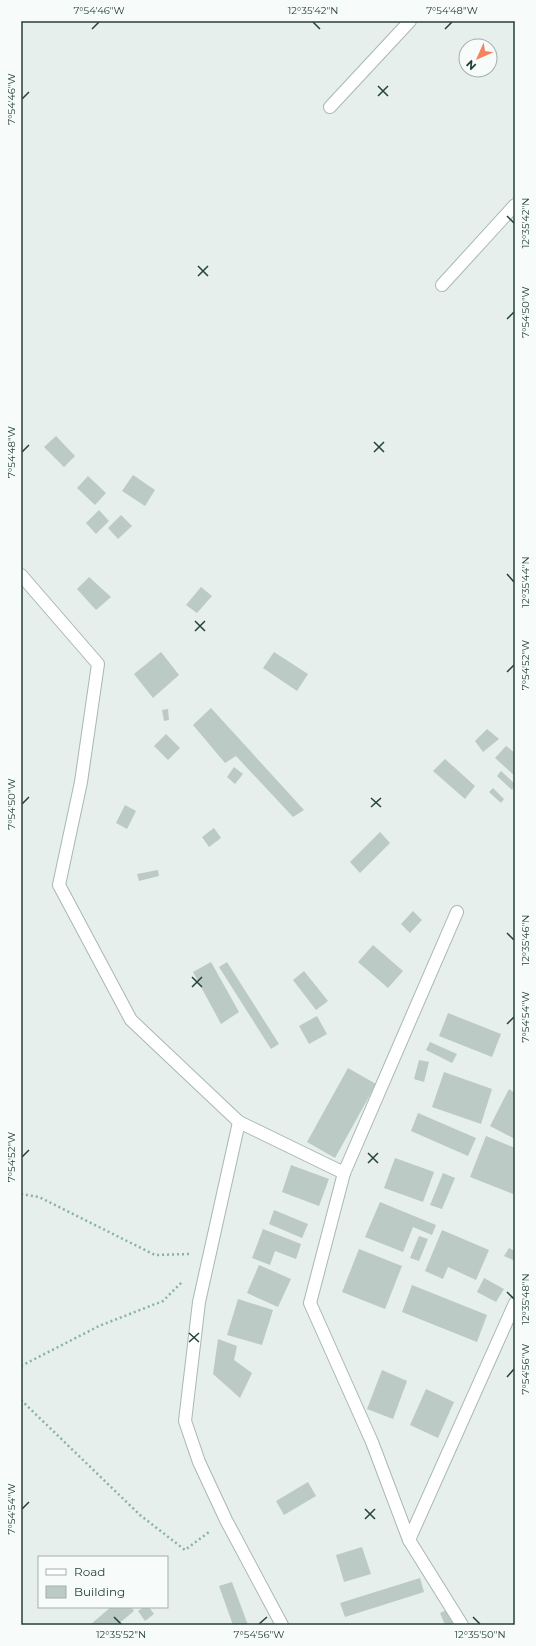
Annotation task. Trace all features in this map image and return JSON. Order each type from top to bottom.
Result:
[{"type":"street","points":[[330,107],[410,21]]},
{"type":"street","points":[[442,285],[515,205]]},
{"type":"street","points":[[21,575],[98,664],[81,782],[60,885],[131,1020],[239,1122],[344,1172]]},
{"type":"street","points":[[457,912],[344,1172],[310,1303],[372,1442],[409,1540],[462,1625]]},
{"type":"street","points":[[239,1122],[199,1302],[185,1421],[199,1462],[226,1520],[282,1625]]},
{"type":"street","points":[[409,1540],[515,1303]]},
{"type":"path","points":[[21,1194],[39,1197],[155,1254],[210,1254]]},
{"type":"path","points":[[21,1366],[99,1326],[163,1301],[184,1280]]},
{"type":"path","points":[[21,1400],[140,1515],[185,1550],[226,1520]]},
{"type":"building","points":[[56,436],[75,456],[64,467],[44,447]]},
{"type":"building","points":[[133,475],[155,490],[145,506],[122,491]]},
{"type":"building","points":[[88,476],[106,493],[95,505],[77,488]]},
{"type":"building","points":[[99,510],[109,521],[96,534],[86,523]]},
{"type":"building","points":[[121,515],[132,526],[118,539],[108,528]]},
{"type":"building","points":[[89,577],[111,597],[96,610],[77,589]]},
{"type":"building","points":[[201,587],[212,596],[197,613],[186,605]]},
{"type":"building","points":[[161,652],[179,675],[153,698],[134,674]]},
{"type":"building","points":[[274,652],[308,674],[297,691],[263,668]]},
{"type":"building","points":[[211,708],[304,810],[293,817],[236,756],[225,763],[193,725]]},
{"type":"building","points":[[168,709],[169,720],[164,721],[162,710]]},
{"type":"building","points":[[487,729],[499,739],[483,752],[475,741]]},
{"type":"building","points":[[166,734],[180,748],[168,760],[154,746]]},
{"type":"building","points":[[506,746],[515,753],[515,776],[495,758]]},
{"type":"building","points":[[445,759],[475,786],[465,799],[433,771]]},
{"type":"building","points":[[234,767],[243,774],[235,784],[227,777]]},
{"type":"building","points":[[501,771],[515,784],[512,790],[497,776]]},
{"type":"building","points":[[493,788],[504,799],[501,803],[489,792]]},
{"type":"building","points":[[125,805],[136,811],[127,829],[116,823]]},
{"type":"building","points":[[214,828],[221,838],[209,847],[202,837]]},
{"type":"building","points":[[380,832],[390,843],[360,873],[350,862]]},
{"type":"building","points":[[158,870],[159,876],[139,881],[137,874]]},
{"type":"building","points":[[413,911],[422,920],[410,933],[401,924]]},
{"type":"building","points":[[373,945],[403,971],[388,988],[358,962]]},
{"type":"building","points":[[211,962],[239,1012],[221,1024],[193,972]]},
{"type":"building","points":[[227,962],[279,1044],[271,1049],[219,967]]},
{"type":"building","points":[[304,971],[328,1001],[316,1010],[293,980]]},
{"type":"building","points":[[448,1013],[501,1034],[492,1057],[439,1036]]},
{"type":"building","points":[[317,1016],[327,1034],[309,1044],[299,1026]]},
{"type":"building","points":[[430,1042],[457,1054],[452,1063],[426,1050]]},
{"type":"building","points":[[419,1060],[429,1062],[424,1082],[414,1079]]},
{"type":"building","points":[[348,1068],[376,1084],[335,1158],[307,1142]]},
{"type":"building","points":[[444,1072],[492,1089],[481,1124],[432,1107]]},
{"type":"building","points":[[509,1089],[515,1093],[515,1139],[490,1126]]},
{"type":"building","points":[[418,1113],[476,1138],[468,1156],[411,1131]]},
{"type":"building","points":[[486,1136],[515,1148],[515,1189],[513,1194],[470,1177]]},
{"type":"building","points":[[395,1158],[434,1172],[423,1202],[384,1188]]},
{"type":"building","points":[[291,1165],[329,1179],[319,1206],[282,1192]]},
{"type":"building","points":[[443,1173],[455,1178],[442,1209],[430,1205]]},
{"type":"building","points":[[380,1202],[436,1225],[432,1235],[413,1227],[403,1252],[365,1237]]},
{"type":"building","points":[[274,1210],[308,1224],[302,1238],[269,1224]]},
{"type":"building","points":[[263,1229],[301,1244],[296,1259],[275,1251],[270,1265],[252,1258]]},
{"type":"building","points":[[442,1230],[489,1250],[476,1280],[448,1267],[443,1279],[425,1271]]},
{"type":"building","points":[[419,1236],[428,1239],[419,1261],[410,1258]]},
{"type":"building","points":[[509,1248],[515,1251],[515,1261],[504,1256]]},
{"type":"building","points":[[359,1249],[402,1266],[385,1309],[342,1292]]},
{"type":"building","points":[[259,1265],[291,1279],[278,1307],[247,1293]]},
{"type":"building","points":[[484,1278],[504,1289],[496,1302],[477,1292]]},
{"type":"building","points":[[412,1285],[487,1315],[477,1342],[402,1312]]},
{"type":"building","points":[[238,1299],[273,1310],[262,1345],[227,1335]]},
{"type":"building","points":[[218,1339],[237,1346],[234,1360],[252,1373],[240,1398],[213,1374]]},
{"type":"building","points":[[382,1370],[407,1381],[393,1419],[367,1409]]},
{"type":"building","points":[[426,1389],[454,1402],[438,1438],[410,1425]]},
{"type":"building","points":[[308,1482],[316,1496],[284,1515],[276,1501]]},
{"type":"building","points":[[362,1547],[371,1574],[344,1582],[336,1555]]},
{"type":"building","points":[[420,1578],[424,1592],[345,1617],[340,1603]]},
{"type":"building","points":[[232,1582],[248,1625],[233,1625],[219,1586]]},
{"type":"building","points":[[453,1607],[455,1625],[445,1625],[440,1613]]},
{"type":"building","points":[[110,1608],[132,1608],[134,1611],[117,1625],[90,1625]]},
{"type":"building","points":[[142,1608],[150,1608],[154,1614],[145,1621],[138,1611]]}]
